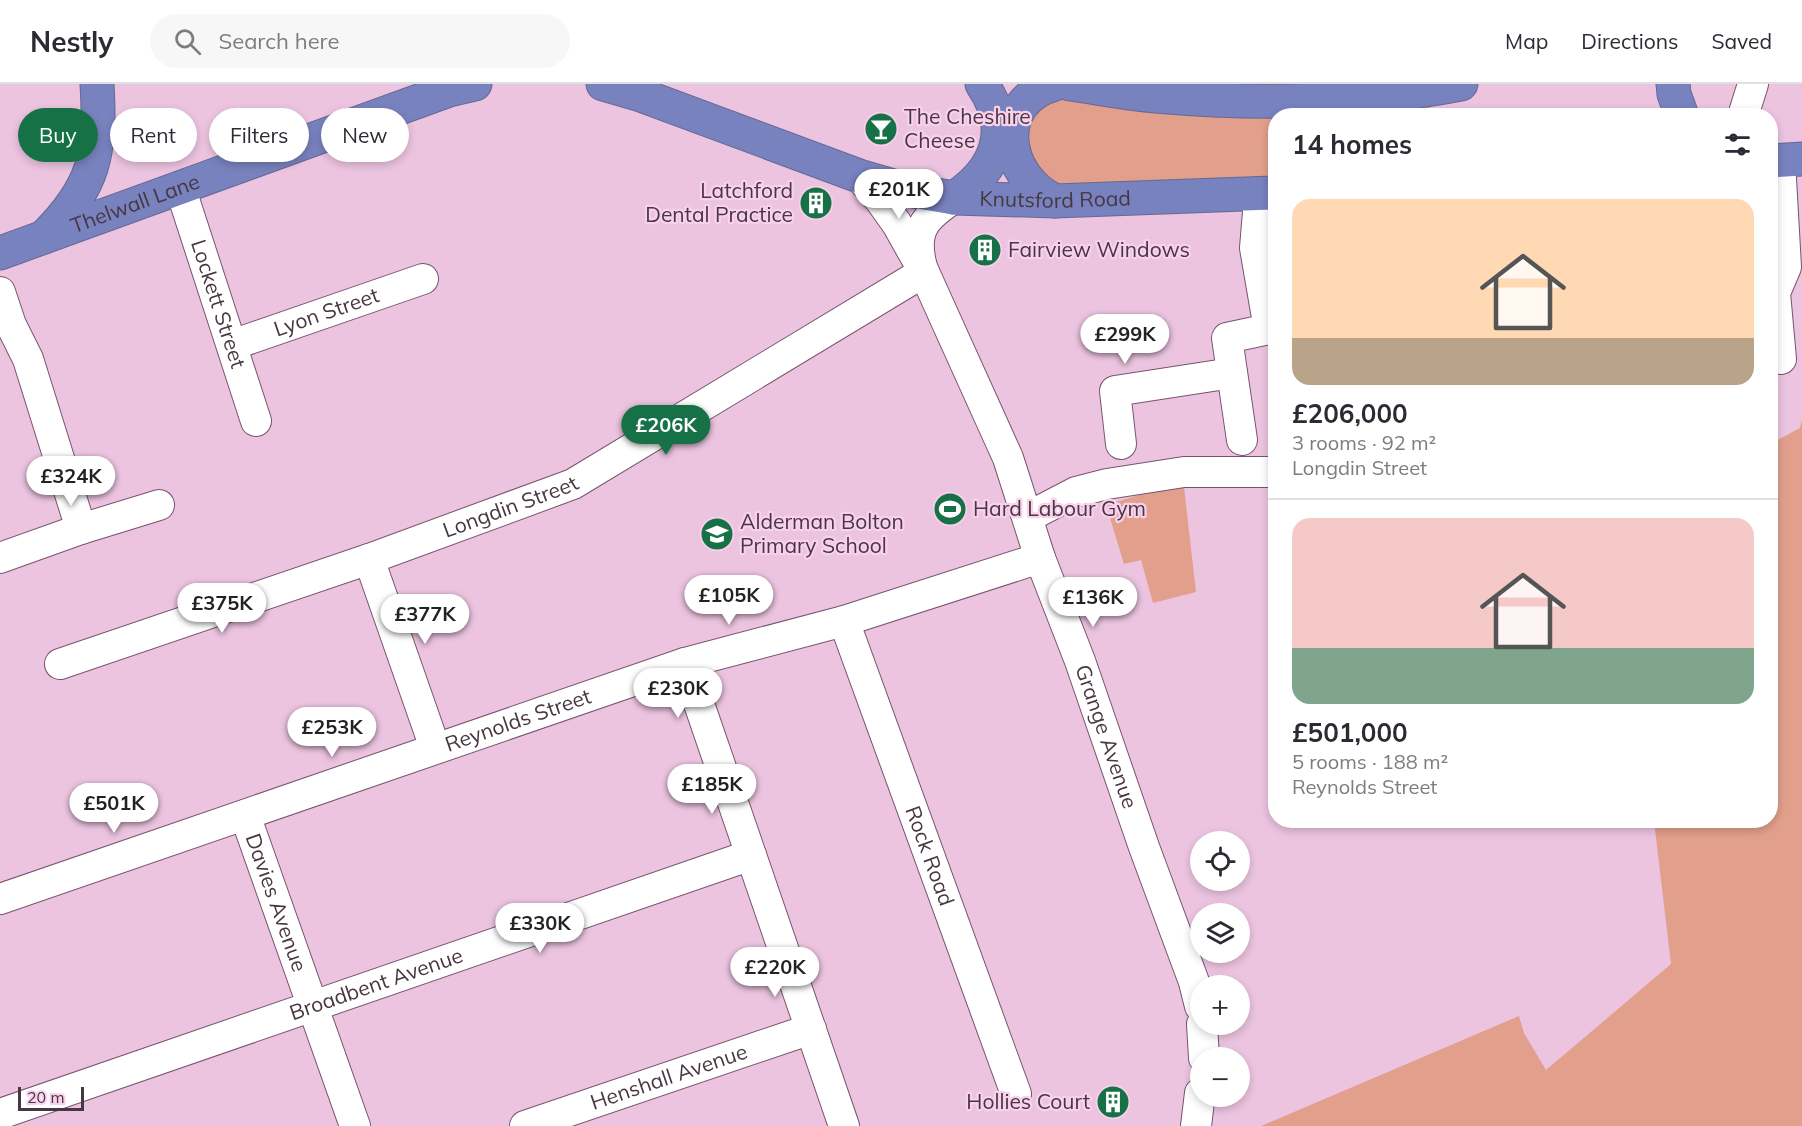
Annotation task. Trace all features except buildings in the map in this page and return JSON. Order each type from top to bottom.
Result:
[{"type":"highway","points":[[41,239],[55,226],[80,191],[95,157],[99,119],[97,84]]},
{"type":"highway","name":"Thelwall Lane","points":[[0,253],[449,90],[476,84]]},
{"type":"highway","name":"Knutsford Road","points":[[603,84],[653,99],[859,176],[906,190],[954,198],[1054,201],[1266,194]]},
{"type":"highway","points":[[954,198],[969,189],[981,176],[995,152],[998,126],[994,107],[982,84]]},
{"type":"highway","points":[[1054,201],[1041,194],[1021,172],[1015,159],[1012,130],[1015,116],[1023,104],[1035,92],[1055,84]]},
{"type":"highway","points":[[1070,84],[1155,96],[1248,101],[1356,98],[1431,90],[1461,84]]},
{"type":"highway","points":[[1673,84],[1679,108]]},
{"type":"street","points":[[1745,108],[1752,84]]},
{"type":"street","points":[[1778,286],[1786,267],[1784,160]]},
{"type":"street","name":"Grange Avenue","points":[[859,176],[897,224],[924,272],[997,431],[1040,558],[1080,661],[1144,847],[1191,975]]},
{"type":"street","name":"Lockett Street","points":[[180,187],[256,421]]},
{"type":"street","points":[[1266,194],[1258,212],[1255,248],[1268,323]]},
{"type":"street","name":"Grange Avenue","points":[[924,272],[918,249],[920,230],[933,212],[954,198]]},
{"type":"street","name":"Longdin Street","points":[[60,664],[369,559],[573,484],[924,272]]},
{"type":"street","name":"Lyon Street","points":[[232,345],[423,279]]},
{"type":"street","points":[[0,292],[11,326],[28,359],[81,529]]},
{"type":"street","points":[[1242,440],[1227,338],[1268,329]]},
{"type":"street","points":[[1778,333],[1780,359]]},
{"type":"street","points":[[1121,444],[1114,391],[1232,373]]},
{"type":"street","points":[[1028,517],[1076,492],[1107,484],[1184,472],[1268,472]]},
{"type":"street","points":[[0,558],[81,529],[159,505]]},
{"type":"street","name":"Reynolds Street","points":[[0,899],[684,663],[844,621],[1040,558]]},
{"type":"street","points":[[369,559],[435,748]]},
{"type":"street","name":"Rock Road","points":[[844,621],[1016,1094]]},
{"type":"street","points":[[684,663],[844,1126]]},
{"type":"street","name":"Davies Avenue","points":[[244,815],[355,1126]]},
{"type":"street","name":"Broadbent Avenue","points":[[0,1114],[752,855]]},
{"type":"street","name":"Henshall Avenue","points":[[525,1126],[811,1029]]},
{"type":"street","points":[[1196,1126],[1198,1107]]},
{"type":"shaded area","points":[[1431,90],[1430,108],[1268,108],[1268,193],[1029,183],[1023,104],[1035,92]]},
{"type":"shaded area","points":[[1802,420],[1802,1126],[1261,1126],[1519,1016],[1524,1033],[1546,1070],[1671,964],[1655,828],[1778,828],[1778,440],[1800,428]]},
{"type":"shaded area","points":[[1184,487],[1196,592],[1153,603],[1141,560],[1124,564],[1106,505],[1139,495]]},
{"type":"place","name":"The Cheshire Cheese","points":[[881,129]]},
{"type":"place","name":"Latchford Dental Practice","points":[[816,203]]},
{"type":"place","name":"Fairview Windows","points":[[985,250]]},
{"type":"place","name":"Hard Labour Gym","points":[[950,509]]},
{"type":"place","name":"Alderman Bolton Primary School","points":[[717,534]]},
{"type":"place","name":"Hollies Court","points":[[1113,1102]]}]
